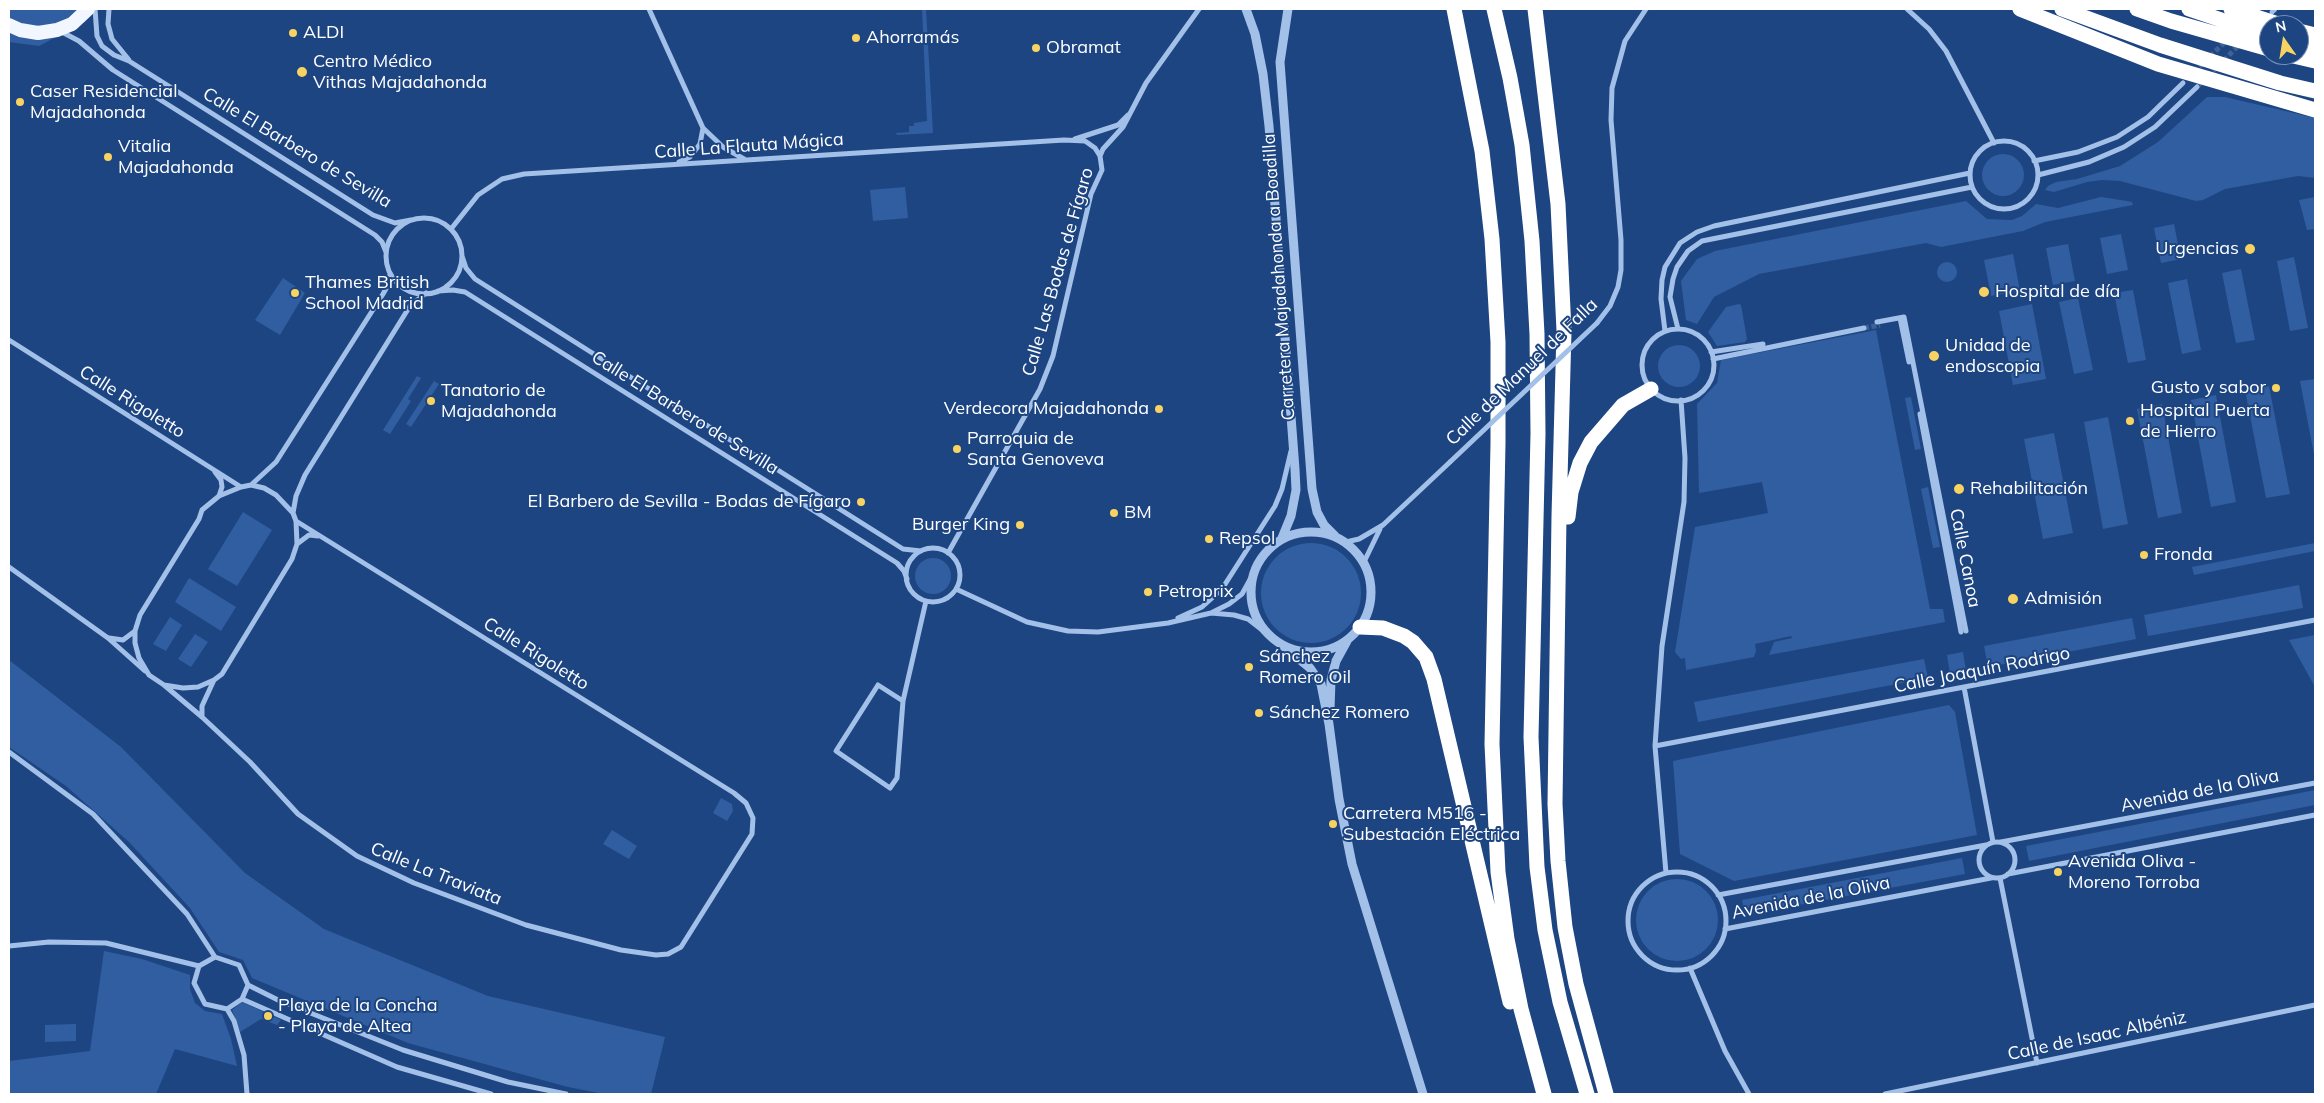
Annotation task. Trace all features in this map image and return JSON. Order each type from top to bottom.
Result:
[{"type":"highway","points":[[9,26],[38,33],[57,30],[72,24],[88,9]]},
{"type":"highway","points":[[1454,9],[1482,152],[1492,239],[1498,342],[1498,443],[1492,744],[1498,872],[1507,939],[1521,1010],[1544,1094]]},
{"type":"highway","points":[[1494,9],[1510,78],[1522,145],[1532,241],[1537,334],[1538,434],[1531,737],[1537,867],[1545,930],[1560,1002],[1587,1094]]},
{"type":"highway","points":[[1535,9],[1554,163],[1563,281],[1564,405],[1559,516],[1555,804],[1558,861],[1565,927],[1576,984],[1606,1094]]},
{"type":"highway","points":[[2020,9],[2158,64],[2315,110]]},
{"type":"highway","points":[[2062,9],[2160,45],[2280,83],[2315,91]]},
{"type":"highway","points":[[2137,9],[2259,46]]},
{"type":"highway","points":[[2189,9],[2259,33]]},
{"type":"highway","points":[[2231,9],[2259,18]]},
{"type":"highway","points":[[1558,653],[1571,492],[1580,462],[1591,442],[1623,405],[1651,388]]},
{"type":"highway","points":[[1360,627],[1383,628],[1404,636],[1413,642],[1426,657],[1434,679],[1494,941],[1537,1094]]},
{"type":"street","name":"Calle El Barbero de Sevilla","points":[[95,9],[97,36],[102,46],[114,55],[129,61],[372,215],[395,223],[410,220]]},
{"type":"street","points":[[109,9],[108,24],[112,39],[129,61]]},
{"type":"street","points":[[649,9],[704,128],[723,147],[744,159]]},
{"type":"street","name":"Calle Las Bodas de Fígaro","points":[[1100,156],[1103,148],[1124,127],[1146,83],[1199,9]]},
{"type":"street","name":"Carretera Majadahonda a Boadilla","points":[[1246,9],[1255,34],[1264,83],[1293,442],[1296,490],[1291,516],[1282,538]]},
{"type":"street","name":"Carretera Majadahonda a Boadilla","points":[[1288,9],[1282,42],[1281,80],[1311,479],[1317,512],[1324,525],[1335,536]]},
{"type":"street","name":"Calle de Manuel de Falla","points":[[1346,542],[1359,540],[1383,525],[1597,322],[1610,306],[1618,287],[1621,270],[1622,240],[1611,120],[1612,88],[1625,40],[1646,9]]},
{"type":"street","points":[[1907,9],[1929,29],[1946,52],[1994,143]]},
{"type":"street","name":"Calle El Barbero de Sevilla","points":[[57,30],[80,41],[113,70],[375,235],[382,242],[386,252]]},
{"type":"street","points":[[2034,161],[2084,150],[2117,137],[2148,117],[2183,83]]},
{"type":"street","points":[[2038,174],[2089,162],[2124,148],[2155,127],[2197,87]]},
{"type":"street","name":"Calle Las Bodas de Fígaro","points":[[1072,139],[1118,125],[1129,114]]},
{"type":"street","points":[[674,164],[690,157],[700,144],[704,128]]},
{"type":"street","name":"Calle Las Bodas de Fígaro","points":[[948,553],[1040,389],[1053,356],[1091,194],[1102,170],[1100,156],[1095,148],[1085,142],[1072,139]]},
{"type":"street","name":"Calle La Flauta Mágica","points":[[450,229],[478,195],[502,178],[524,174],[1072,139]]},
{"type":"street","points":[[2003,141],[2022,146],[2034,161],[2038,174],[2036,185],[2031,195],[2015,207],[2004,209],[1989,206],[1977,196],[1972,187],[1970,172],[1977,154],[1994,143],[2003,141]]},
{"type":"street","points":[[1665,331],[1661,299],[1665,266],[1680,243],[1697,232],[1714,226],[1970,172]]},
{"type":"street","points":[[1678,329],[1670,297],[1672,279],[1677,267],[1688,251],[1702,241],[1972,187]]},
{"type":"street","points":[[432,219],[450,229],[457,237],[462,256],[460,267],[455,277],[438,291],[426,293],[405,289],[390,274],[386,263],[386,252],[394,232],[410,220],[432,219]]},
{"type":"street","name":"Calle El Barbero de Sevilla","points":[[462,256],[466,268],[475,279],[903,549],[921,551]]},
{"type":"street","points":[[251,485],[276,462],[384,294],[390,274]]},
{"type":"street","name":"Calle El Barbero de Sevilla","points":[[438,291],[452,290],[471,296],[897,562],[907,579]]},
{"type":"street","points":[[293,513],[296,496],[305,475],[410,306],[426,293]]},
{"type":"street","name":"Calle Canoa","points":[[1879,324],[1900,320],[1904,317],[1963,632]]},
{"type":"street","points":[[1711,352],[1863,327],[1713,359]]},
{"type":"street","points":[[1678,329],[1698,335],[1705,341],[1711,352],[1714,368],[1710,380],[1703,390],[1693,397],[1681,400],[1664,398],[1651,388],[1643,373],[1643,356],[1648,345],[1655,337],[1665,331],[1678,329]]},
{"type":"street","name":"Calle Rigoletto","points":[[9,340],[241,487]]},
{"type":"street","points":[[1666,874],[1654,746],[1662,646],[1684,502],[1685,458],[1681,400]]},
{"type":"street","points":[[1168,623],[1202,607],[1222,589],[1275,506],[1282,490],[1293,442]]},
{"type":"street","points":[[213,469],[221,480],[222,487],[219,496]]},
{"type":"street","points":[[149,675],[139,658],[135,643],[135,631],[140,615],[199,519],[202,510],[219,496],[241,487],[251,485],[264,488],[276,495],[293,513],[296,521],[297,544],[292,559],[222,674],[198,687],[183,688],[164,685]]},
{"type":"street","name":"Calle Rigoletto","points":[[296,521],[734,793],[746,804],[753,818],[752,834],[681,947],[668,954]]},
{"type":"street","name":"Calle de Manuel de Falla","points":[[1364,562],[1371,544],[1383,525]]},
{"type":"street","points":[[1211,614],[1242,594],[1259,561],[1269,548],[1282,538],[1299,532],[1318,531],[1335,536],[1346,542],[1364,562],[1370,578],[1372,595],[1368,612],[1360,627],[1347,640],[1336,661],[1331,680],[1330,724]]},
{"type":"street","points":[[297,544],[310,535],[320,536]]},
{"type":"street","points":[[935,548],[948,553],[958,565],[959,582],[956,589],[943,600],[926,601],[913,593],[907,579],[910,563],[921,551],[935,548]]},
{"type":"street","points":[[9,567],[108,638],[149,675]]},
{"type":"street","points":[[1252,576],[1250,596],[1255,616],[1266,633]]},
{"type":"street","points":[[956,589],[1026,622],[1068,631],[1104,631],[1168,623],[1211,614],[1234,615],[1248,619],[1310,668],[1321,684],[1330,724],[1339,799],[1352,864],[1423,1094]]},
{"type":"street","points":[[903,701],[878,685],[836,751],[890,788],[897,778],[903,701],[926,601]]},
{"type":"street","name":"Calle Joaquín Rodrigo","points":[[1654,746],[2315,620]]},
{"type":"street","points":[[108,638],[123,640],[135,631]]},
{"type":"street","points":[[1282,645],[1298,651],[1315,652],[1331,648],[1347,640]]},
{"type":"street","name":"Calle La Traviata","points":[[149,675],[202,717],[250,762],[298,814],[357,856],[414,883],[526,925],[621,950],[656,955],[668,954]]},
{"type":"street","points":[[202,717],[202,706],[214,680]]},
{"type":"street","points":[[1964,687],[1993,842]]},
{"type":"street","points":[[9,752],[93,814],[187,914],[215,957],[239,965],[248,985],[278,1000],[403,1050],[508,1082],[566,1094]]},
{"type":"street","name":"Avenida de la Oliva","points":[[2002,842],[2315,783]]},
{"type":"street","points":[[2008,874],[2014,866],[2015,856],[2010,847],[2002,842],[1993,842],[1986,845],[1980,853],[1978,863],[1983,872],[1991,878],[2000,878],[2008,874],[2315,815]]},
{"type":"street","name":"Avenida de la Oliva","points":[[1718,895],[1986,845]]},
{"type":"street","points":[[1725,929],[1726,917],[1718,895],[1708,883],[1696,876],[1681,872],[1651,879],[1640,890],[1632,903],[1628,918],[1630,933],[1636,948],[1653,963],[1675,970],[1690,968],[1725,1051],[1749,1094]]},
{"type":"street","name":"Avenida de la Oliva","points":[[1690,968],[1714,954],[1721,942],[1725,929],[1991,878]]},
{"type":"street","points":[[2000,878],[2037,1063]]},
{"type":"street","points":[[9,946],[49,942],[106,942],[199,966],[215,957]]},
{"type":"street","points":[[199,966],[194,983],[205,1004],[228,1009],[242,999],[248,985]]},
{"type":"street","points":[[242,999],[396,1067],[491,1094]]},
{"type":"street","name":"Calle de Isaac Albéniz","points":[[1885,1094],[2315,1005]]},
{"type":"street","points":[[228,1009],[234,1021],[244,1055],[247,1094]]},
{"type":"shaded area","points":[[9,9],[97,9],[85,22],[39,46],[9,42]]},
{"type":"shaded area","points":[[922,9],[926,9],[933,133],[897,135],[896,133],[909,132],[909,126],[914,126],[914,123],[927,121]]},
{"type":"shaded area","points":[[2207,97],[2225,97],[2315,118],[2315,178],[2298,176],[2225,189],[2203,200],[2196,201],[2120,181],[2102,180],[2087,182],[2054,192],[2045,190],[2056,182],[2077,179],[2120,166],[2158,142]]},
{"type":"shaded area","points":[[1999,154],[2007,154],[2018,160],[2024,175],[2018,190],[2007,196],[1999,196],[1988,190],[1982,179],[1982,171],[1988,160]]},
{"type":"shaded area","points":[[905,187],[908,218],[873,221],[870,190]]},
{"type":"shaded area","points":[[2101,197],[2132,202],[2133,205],[2045,222],[2023,231],[1941,247],[1926,243],[1759,274],[1714,297],[1697,324],[1686,320],[1681,281],[1697,259],[1715,251],[1966,201],[1987,219],[2012,220],[2022,216],[2036,204],[2058,208]]},
{"type":"shaded area","points":[[2315,197],[2315,229],[2307,230],[2299,200]]},
{"type":"shaded area","points":[[2174,224],[2181,259],[2161,263],[2154,228]]},
{"type":"shaded area","points":[[2121,234],[2128,270],[2107,274],[2100,238]]},
{"type":"shaded area","points":[[2068,244],[2075,281],[2053,285],[2046,248]]},
{"type":"shaded area","points":[[2013,254],[2020,291],[1991,296],[1984,260]]},
{"type":"shaded area","points":[[2294,257],[2308,328],[2290,331],[2277,261]]},
{"type":"shaded area","points":[[1947,262],[1954,265],[1957,272],[1954,279],[1947,282],[1940,279],[1937,272],[1940,265]]},
{"type":"shaded area","points":[[2241,269],[2255,340],[2236,343],[2222,273]]},
{"type":"shaded area","points":[[283,278],[305,293],[280,335],[255,320]]},
{"type":"shaded area","points":[[2187,279],[2201,350],[2182,354],[2168,283]]},
{"type":"shaded area","points":[[2133,290],[2146,360],[2128,363],[2114,293]]},
{"type":"shaded area","points":[[2078,298],[2093,370],[2074,374],[2059,302]]},
{"type":"shaded area","points":[[2032,304],[2046,379],[2013,385],[1999,311]]},
{"type":"shaded area","points":[[1741,305],[1747,339],[1745,342],[1717,346],[1708,332],[1726,307]]},
{"type":"shaded area","points":[[1876,330],[1930,609],[1943,609],[1945,622],[1769,655],[1774,642],[1792,638],[1791,636],[1755,644],[1756,651],[1754,657],[1686,670],[1685,658],[1681,659],[1675,652],[1695,527],[1768,513],[1762,482],[1699,493],[1697,404],[1717,383],[1721,360]]},
{"type":"shaded area","points":[[1683,345],[1691,348],[1697,354],[1700,366],[1697,378],[1691,384],[1675,387],[1667,384],[1661,378],[1658,362],[1661,354],[1667,348]]},
{"type":"shaded area","points":[[417,376],[421,378],[408,399],[411,401],[390,434],[383,430]]},
{"type":"shaded area","points":[[2315,379],[2315,460],[2300,381]]},
{"type":"shaded area","points":[[434,381],[439,384],[411,427],[406,424]]},
{"type":"shaded area","points":[[2269,386],[2290,494],[2266,498],[2245,390]]},
{"type":"shaded area","points":[[2216,395],[2236,502],[2211,507],[2191,400]]},
{"type":"shaded area","points":[[1911,397],[1921,449],[1915,450],[1905,398]]},
{"type":"shaded area","points":[[2162,404],[2182,513],[2158,518],[2137,409]]},
{"type":"shaded area","points":[[2108,417],[2128,524],[2103,529],[2084,422]]},
{"type":"shaded area","points":[[2054,433],[2073,533],[2043,539],[2024,439]]},
{"type":"shaded area","points":[[1928,487],[1940,547],[1933,548],[1921,489]]},
{"type":"shaded area","points":[[243,512],[272,530],[237,586],[208,569]]},
{"type":"shaded area","points":[[1311,543],[1330,547],[1346,558],[1357,574],[1361,593],[1357,612],[1346,628],[1330,639],[1311,643],[1292,639],[1276,628],[1265,612],[1261,593],[1265,574],[1276,558],[1292,547]]},
{"type":"shaded area","points":[[2315,543],[2315,551],[2194,575],[2192,567]]},
{"type":"shaded area","points":[[933,558],[940,559],[946,563],[950,569],[950,583],[946,589],[940,593],[933,594],[926,593],[920,589],[916,583],[915,576],[916,569],[920,563],[926,559]]},
{"type":"shaded area","points":[[189,578],[236,607],[221,631],[175,602]]},
{"type":"shaded area","points":[[2299,585],[2303,608],[2148,636],[2144,615]]},
{"type":"shaded area","points":[[170,617],[182,625],[166,651],[153,644]]},
{"type":"shaded area","points":[[2132,618],[2136,639],[1988,667],[1984,646]]},
{"type":"shaded area","points":[[195,634],[208,642],[191,667],[178,659]]},
{"type":"shaded area","points":[[2315,635],[2315,687],[2289,640]]},
{"type":"shaded area","points":[[1963,652],[1966,671],[1950,674],[1947,655]]},
{"type":"shaded area","points":[[1924,659],[1928,678],[1698,722],[1694,702]]},
{"type":"shaded area","points":[[9,660],[121,747],[245,873],[324,929],[488,996],[665,1037],[651,1094],[604,1094],[568,1087],[408,1043],[252,978],[243,960],[219,952],[190,908],[129,842],[66,786],[9,747]]},
{"type":"shaded area","points":[[1949,705],[1955,712],[1977,835],[1734,881],[1680,854],[1673,761]]},
{"type":"shaded area","points":[[2315,790],[2315,805],[2029,861],[2026,846]]},
{"type":"shaded area","points":[[721,798],[732,804],[733,811],[727,821],[713,813]]},
{"type":"shaded area","points":[[612,830],[637,846],[629,859],[603,844]]},
{"type":"shaded area","points":[[1962,858],[1965,874],[1745,915],[1742,900]]},
{"type":"shaded area","points":[[1669,879],[1685,879],[1700,886],[1711,897],[1718,912],[1715,936],[1706,949],[1685,961],[1669,961],[1654,954],[1643,943],[1636,928],[1636,912],[1643,897],[1654,886]]},
{"type":"shaded area","points":[[104,951],[142,959],[190,975],[190,989],[195,1003],[205,1011],[222,1014],[231,1039],[237,1066],[175,1049],[156,1094],[9,1094],[9,1061],[90,1051]]},
{"type":"shaded area","points":[[242,1002],[281,1020],[277,1025],[261,1019],[240,1032],[232,1010]]},
{"type":"shaded area","points":[[76,1024],[76,1041],[45,1042],[45,1025]]},
{"type":"tunnel","points":[[2194,72],[2227,40]]},
{"type":"tunnel","points":[[2197,87],[2241,43]]},
{"type":"tunnel","points":[[1864,328],[1880,325]]},
{"type":"place","name":"ALDI","points":[[293,33]]},
{"type":"place","name":"Ahorramás","points":[[856,38]]},
{"type":"place","name":"Obramat","points":[[1036,48]]},
{"type":"place","name":"Centro Médico Vithas Majadahonda","points":[[302,72]]},
{"type":"place","name":"Caser Residencial Majadahonda","points":[[20,102]]},
{"type":"place","name":"Vitalia Majadahonda","points":[[108,157]]},
{"type":"place","name":"Urgencias","points":[[2250,249]]},
{"type":"place","name":"Hospital de día","points":[[1984,292]]},
{"type":"place","name":"Thames British School Madrid","points":[[295,293]]},
{"type":"place","name":"Unidad de endoscopia","points":[[1934,356]]},
{"type":"place","name":"Gusto y sabor","points":[[2276,388]]},
{"type":"place","name":"Tanatorio de Majadahonda","points":[[431,401]]},
{"type":"place","name":"Verdecora Majadahonda","points":[[1159,409]]},
{"type":"place","name":"Hospital Puerta de Hierro","points":[[2130,421]]},
{"type":"place","name":"Parroquia de Santa Genoveva","points":[[957,449]]},
{"type":"place","name":"Rehabilitación","points":[[1959,489]]},
{"type":"place","name":"El Barbero de Sevilla - Bodas de Fígaro","points":[[861,502]]},
{"type":"place","name":"BM","points":[[1114,513]]},
{"type":"place","name":"Burger King","points":[[1020,525]]},
{"type":"place","name":"Repsol","points":[[1209,539]]},
{"type":"place","name":"Fronda","points":[[2144,555]]},
{"type":"place","name":"Petroprix","points":[[1148,592]]},
{"type":"place","name":"Admisión","points":[[2013,599]]},
{"type":"place","name":"Sánchez Romero Oil","points":[[1249,667]]},
{"type":"place","name":"Sánchez Romero","points":[[1259,713]]},
{"type":"place","name":"Carretera M516 - Subestación Eléctrica","points":[[1333,824]]},
{"type":"place","name":"Avenida Oliva - Moreno Torroba","points":[[2058,872]]},
{"type":"place","name":"Playa de la Concha - Playa de Altea","points":[[268,1016]]}]
